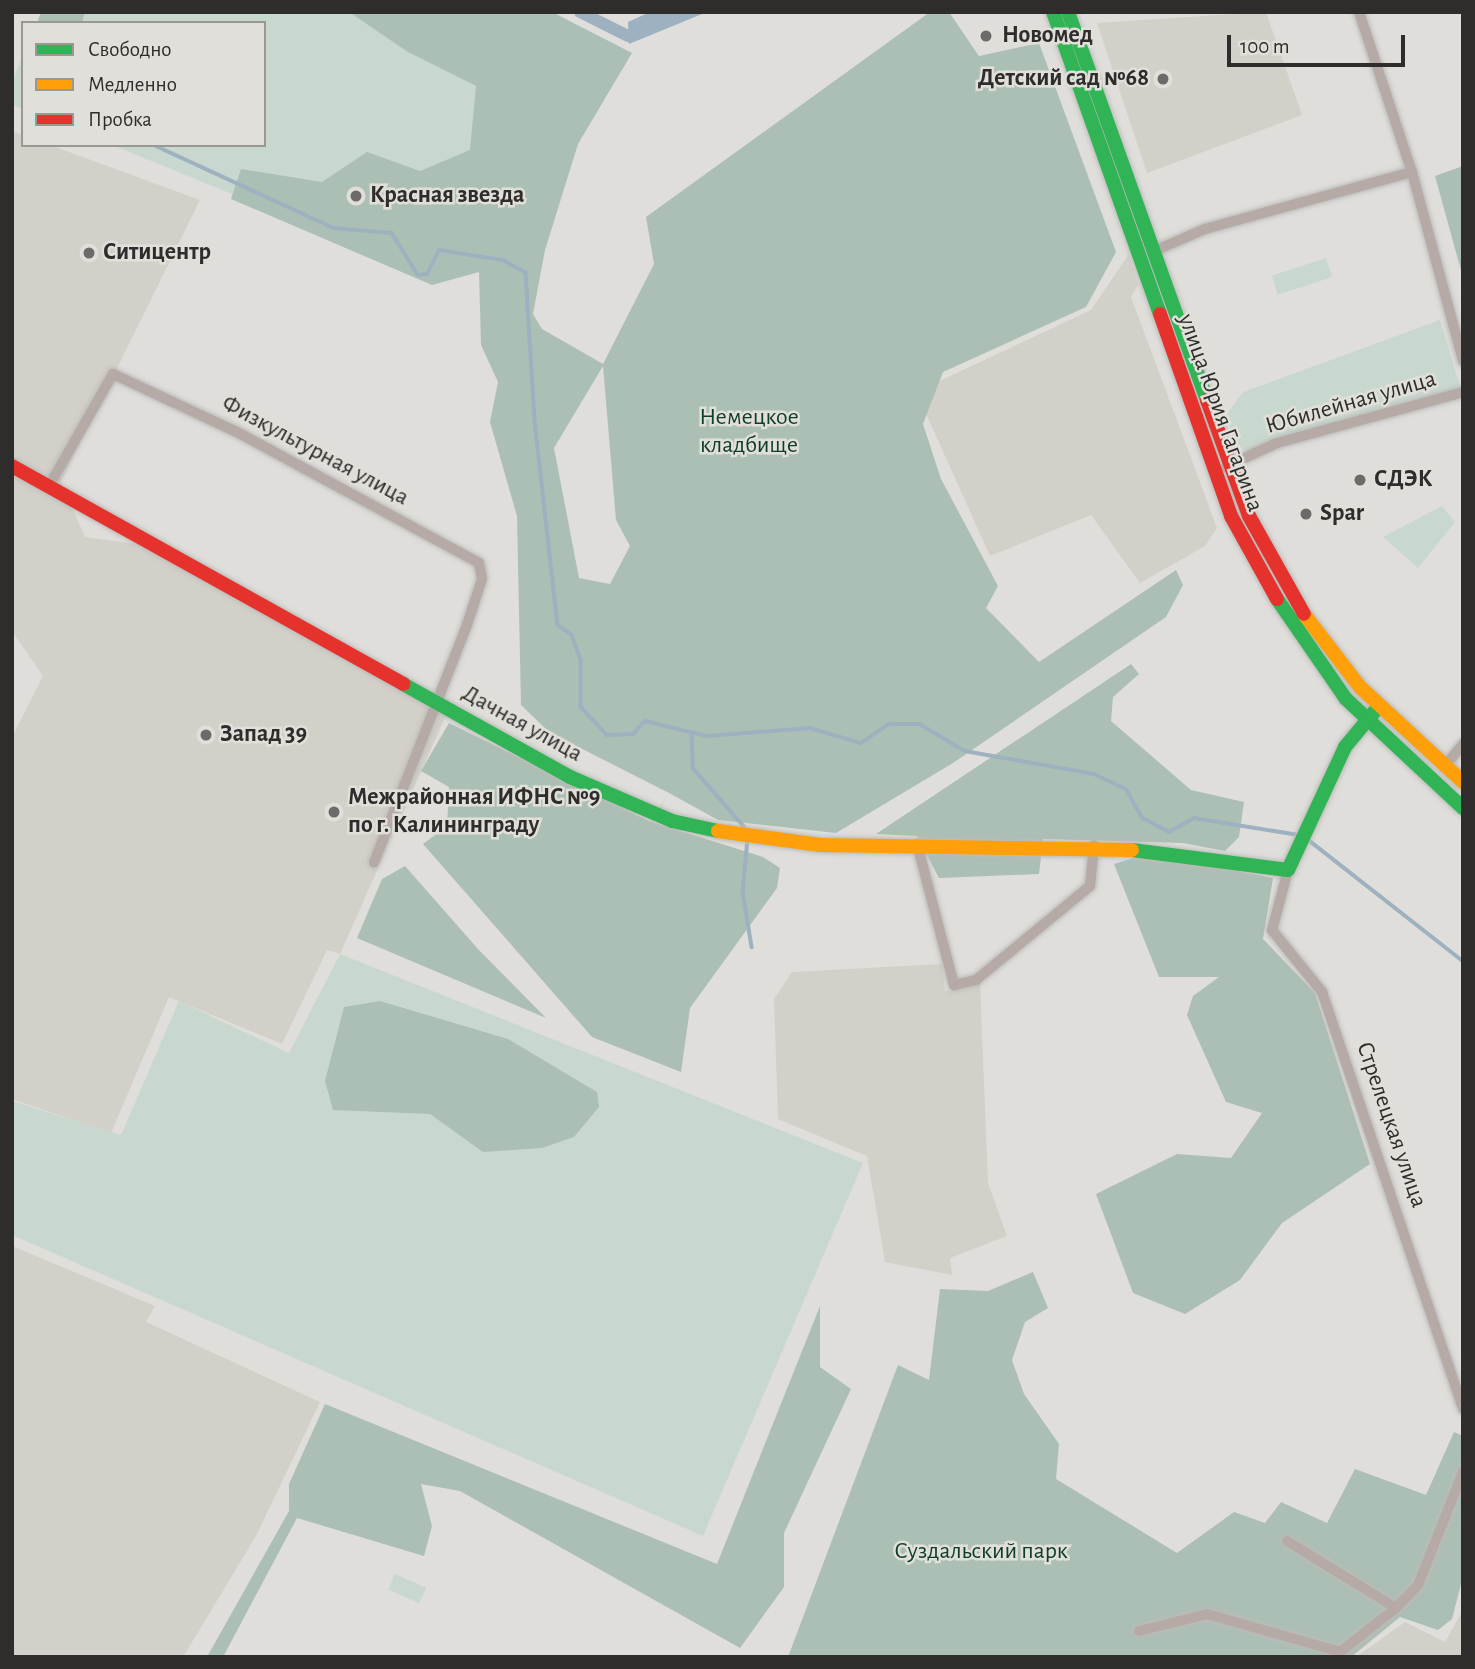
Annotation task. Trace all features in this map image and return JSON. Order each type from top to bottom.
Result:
[{"type":"main road","name":"улица Юрия Гагарина","points":[[1053,12],[1212,472],[1288,619],[1364,720],[1463,808]]},
{"type":"main road","name":"улица Юрия Гагарина","points":[[1068,12],[1228,465],[1300,608],[1379,706],[1463,782]]},
{"type":"main road","name":"Дачная улица","points":[[12,466],[619,801],[737,835],[768,839],[917,844],[1094,845]]},
{"type":"main road","name":"Стрелецкая улица","points":[[1288,870],[1364,720],[1379,706]]},
{"type":"main road","points":[[1094,845],[1288,870]]},
{"type":"street","points":[[1359,12],[1412,172],[1463,361]]},
{"type":"street","points":[[1152,252],[1205,229],[1412,172]]},
{"type":"street","name":"Физкультурная улица","points":[[49,486],[113,373],[237,432],[461,552],[479,563],[482,579],[436,702]]},
{"type":"street","name":"Юбилейная улица","points":[[1212,472],[1277,443],[1463,392]]},
{"type":"street","points":[[374,862],[436,702]]},
{"type":"street","points":[[1444,766],[1463,744]]},
{"type":"street","points":[[917,844],[954,985],[976,979],[1090,886],[1094,845]]},
{"type":"street","name":"Стрелецкая улица","points":[[1288,870],[1272,930],[1322,992],[1463,1409]]},
{"type":"street","points":[[1139,1631],[1207,1614],[1340,1652],[1396,1608],[1418,1585],[1463,1472]]},
{"type":"street","points":[[1287,1541],[1396,1608]]},
{"type":"shaded area","name":"Красная звезда","points":[[41,12],[482,12],[532,48],[441,279],[117,147],[266,147],[266,21],[38,21]]},
{"type":"shaded area","points":[[1266,12],[1302,115],[1147,173],[1097,23]]},
{"type":"shaded area","points":[[21,61],[21,108],[12,105],[12,81]]},
{"type":"shaded area","points":[[14,132],[21,134],[21,147],[55,147],[200,200],[61,482],[85,537],[144,545],[448,711],[340,954],[327,950],[282,1044],[169,997],[111,1133],[12,1099],[12,737],[43,676],[12,631]]},
{"type":"shaded area","points":[[1129,254],[1138,285],[1131,297],[1217,528],[1205,546],[1140,583],[1091,515],[990,556],[923,407],[933,384],[1091,310]]},
{"type":"shaded area","points":[[1326,258],[1332,277],[1278,295],[1272,276]]},
{"type":"shaded area","points":[[1440,320],[1461,390],[1250,453],[1236,444],[1226,415],[1243,392]]},
{"type":"shaded area","points":[[1442,506],[1455,522],[1418,568],[1383,537]]},
{"type":"shaded area","points":[[340,954],[863,1163],[703,1536],[12,1235],[12,1101],[121,1135],[179,1001],[289,1053]]},
{"type":"shaded area","points":[[942,964],[945,991],[980,982],[988,1183],[1007,1236],[950,1258],[952,1275],[885,1262],[867,1156],[778,1119],[774,999],[792,972]]},
{"type":"shaded area","points":[[12,1246],[155,1306],[146,1322],[320,1402],[257,1534],[183,1657],[12,1657]]},
{"type":"shaded area","points":[[395,1574],[426,1588],[419,1603],[388,1590]]},
{"type":"shaded area","points":[[1463,1610],[1463,1657],[1356,1657],[1405,1622],[1445,1642]]},
{"type":"green space","points":[[41,12],[85,12],[83,21],[38,21]]},
{"type":"green space","name":"Немецкое кладбище","points":[[349,12],[552,12],[632,53],[578,144],[545,250],[533,314],[542,329],[603,364],[654,264],[646,217],[930,12],[949,12],[979,56],[1039,43],[1116,252],[1086,307],[943,372],[923,424],[941,479],[998,586],[986,608],[1039,662],[1176,570],[1183,585],[1166,617],[953,763],[836,833],[718,820],[549,732],[521,705],[517,516],[490,422],[498,382],[481,345],[479,272],[432,285],[231,199],[241,169],[322,182],[367,152],[420,171],[470,150],[476,86],[408,52]],"holes":[[[603,366],[616,520],[630,546],[610,584],[579,578],[554,448]]]},
{"type":"green space","points":[[1463,166],[1463,274],[1462,274],[1435,176]]},
{"type":"green space","points":[[1131,664],[1139,674],[1113,697],[1111,721],[1191,790],[1244,802],[1239,837],[1225,851],[1183,843],[1043,839],[1039,874],[939,878],[917,836],[876,834]]},
{"type":"green space","points":[[449,723],[651,822],[669,793],[652,822],[763,857],[780,868],[777,888],[690,1008],[681,1072],[592,1037],[423,844],[447,826],[449,787],[421,771]]},
{"type":"green space","points":[[1137,857],[1181,860],[1273,878],[1263,939],[1315,993],[1370,1164],[1282,1223],[1240,1280],[1185,1314],[1133,1293],[1096,1194],[1177,1154],[1231,1158],[1262,1113],[1226,1102],[1187,1015],[1193,996],[1219,977],[1159,977],[1114,864]]},
{"type":"green space","points":[[405,866],[478,949],[546,1018],[357,938],[382,879]]},
{"type":"green space","points":[[380,1001],[508,1039],[597,1092],[599,1107],[574,1137],[542,1148],[483,1152],[430,1114],[333,1110],[325,1081],[344,1007]]},
{"type":"green space","name":"Суздальский парк","points":[[1033,1272],[1048,1308],[1025,1322],[1012,1360],[1024,1394],[1059,1444],[1056,1479],[1177,1553],[1234,1512],[1265,1523],[1281,1502],[1327,1523],[1355,1469],[1426,1495],[1454,1432],[1463,1436],[1463,1576],[1452,1619],[1438,1630],[1400,1617],[1351,1657],[788,1657],[898,1365],[929,1380],[940,1289],[988,1291]]},
{"type":"green space","points":[[820,1306],[820,1367],[851,1389],[784,1533],[784,1587],[740,1648],[460,1491],[421,1484],[432,1526],[424,1556],[297,1518],[223,1657],[207,1657],[289,1511],[289,1484],[325,1404],[717,1564]]},
{"type":"water","points":[[650,12],[707,12],[629,44],[628,22]]},
{"type":"waterway","points":[[580,12],[628,36]]},
{"type":"waterway","points":[[158,147],[334,228],[392,233],[418,275],[427,274],[439,250],[503,260],[526,273],[535,421],[558,625],[572,635],[581,660],[581,707],[607,735],[633,734],[645,721],[707,736],[810,728],[861,743],[889,724],[920,724],[965,751],[1094,774],[1126,789],[1143,818],[1169,832],[1194,818],[1299,835]]},
{"type":"waterway","points":[[692,733],[693,768],[748,831]]},
{"type":"waterway","points":[[1306,838],[1463,961]]},
{"type":"waterway","points":[[748,839],[743,892],[752,947]]},
{"type":"traffic: fast","points":[[1053,12],[1160,314]]},
{"type":"traffic: fast","points":[[1068,12],[1207,400]]},
{"type":"traffic: fast","points":[[1277,599],[1346,699],[1463,808]]},
{"type":"traffic: fast","points":[[403,684],[570,777],[672,821],[718,831]]},
{"type":"traffic: fast","points":[[1132,850],[1288,870],[1345,747],[1379,706]]},
{"type":"traffic: slow","points":[[1304,614],[1360,687],[1463,782]]},
{"type":"traffic: slow","points":[[718,831],[820,845],[1132,850]]},
{"type":"traffic: jam","points":[[1160,314],[1231,516],[1277,599]]},
{"type":"traffic: jam","points":[[1207,400],[1249,516],[1304,614]]},
{"type":"traffic: jam","points":[[12,466],[403,684]]},
{"type":"place","name":"Новомед","points":[[986,36]]},
{"type":"place","name":"Детский сад №68","points":[[1163,79]]},
{"type":"place","name":"Красная звезда","points":[[356,196]]},
{"type":"place","name":"Ситицентр","points":[[89,253]]},
{"type":"place","name":"СДЭК","points":[[1360,480]]},
{"type":"place","name":"Spar","points":[[1306,514]]},
{"type":"place","name":"Запад 39","points":[[206,735]]},
{"type":"place","name":"Межрайонная ИФНС №9 по г. Калининграду","points":[[334,812]]}]
